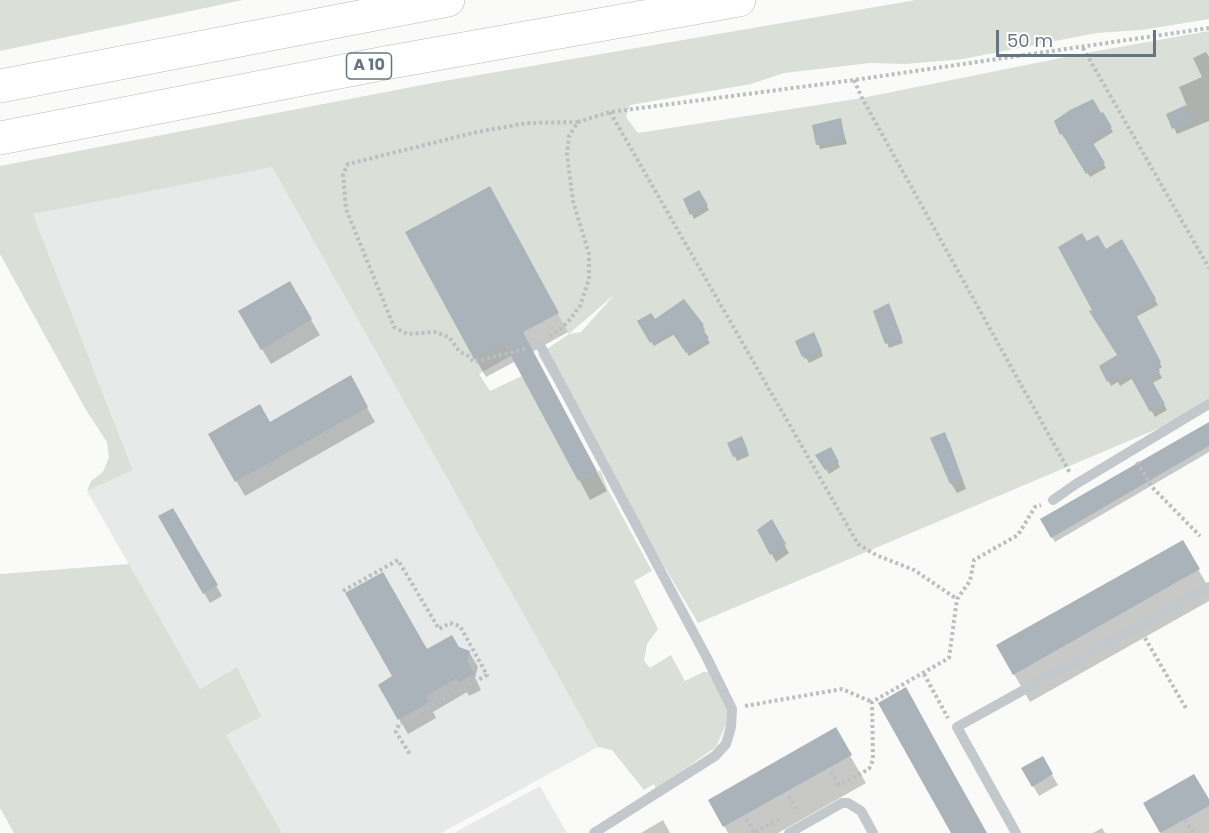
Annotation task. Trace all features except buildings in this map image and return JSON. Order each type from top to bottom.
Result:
[{"type":"highway","points":[[0,86],[448,0]]},
{"type":"highway","name":"A 10","points":[[0,138],[385,63],[739,0]]},
{"type":"lane","points":[[540,345],[732,709],[731,727],[726,744],[715,756],[594,833]]},
{"type":"lane","points":[[1053,500],[1209,404]]},
{"type":"lane","points":[[1016,833],[957,727],[1209,587]]},
{"type":"lane","points":[[789,833],[842,803],[848,802],[861,811],[873,833]]},
{"type":"path","points":[[578,122],[569,136],[567,154],[573,201],[589,254],[589,279],[580,306],[567,323],[540,345],[474,362],[459,351],[449,337],[435,332],[407,334],[394,327],[346,209],[343,174],[348,164],[477,132],[527,123],[578,122],[610,112],[1083,48],[1209,28]]},
{"type":"path","points":[[1083,48],[1209,268]]},
{"type":"path","points":[[854,80],[1076,484]]},
{"type":"path","points":[[610,112],[858,544],[876,555],[914,570],[957,599]]},
{"type":"path","points":[[1130,452],[1152,487],[1200,536]]},
{"type":"path","points":[[872,702],[949,658],[957,599],[970,581],[974,560],[1018,535],[1035,507],[1053,500]]},
{"type":"path","points":[[343,591],[398,560],[438,629],[450,623],[460,626],[487,675],[399,724],[396,732],[411,756]]},
{"type":"path","points":[[1138,627],[1187,710]]},
{"type":"path","points":[[924,674],[950,721],[957,727]]},
{"type":"path","points":[[732,709],[842,689],[872,702]]},
{"type":"path","points":[[830,790],[869,769],[873,760],[872,702]]},
{"type":"path","points":[[831,772],[839,786]]},
{"type":"path","points":[[789,796],[796,809]]},
{"type":"path","points":[[747,819],[754,833],[805,805]]},
{"type":"path","points":[[1185,819],[1193,833]]},
{"type":"shaded area","points":[[0,0],[243,0],[0,51]]},
{"type":"shaded area","points":[[916,0],[1209,0],[1209,19],[1142,30],[1096,33],[963,59],[905,64],[870,63],[784,73],[751,84],[630,105],[626,117],[638,133],[862,98],[1209,31],[1209,407],[698,623],[538,355],[569,334],[490,186],[405,232],[519,335],[519,351],[479,374],[490,391],[522,376],[578,481],[601,471],[607,488],[652,571],[634,581],[658,629],[647,644],[644,661],[650,668],[671,655],[685,681],[703,672],[709,672],[727,708],[726,725],[716,747],[656,789],[654,784],[644,790],[612,750],[598,747],[272,167],[33,214],[133,470],[87,491],[91,481],[103,472],[109,457],[107,442],[86,410],[0,254],[0,166],[438,82]],"holes":[[[615,294],[581,332],[570,334]]]},
{"type":"shaded area","points":[[272,167],[598,747],[441,833],[282,833],[226,735],[262,715],[237,667],[200,689],[87,491],[133,469],[33,214],[203,177]]},
{"type":"shaded area","points":[[129,564],[200,689],[237,667],[262,716],[226,735],[282,833],[14,833],[0,808],[0,574]]},
{"type":"shaded area","points":[[540,786],[567,833],[454,833]]}]
